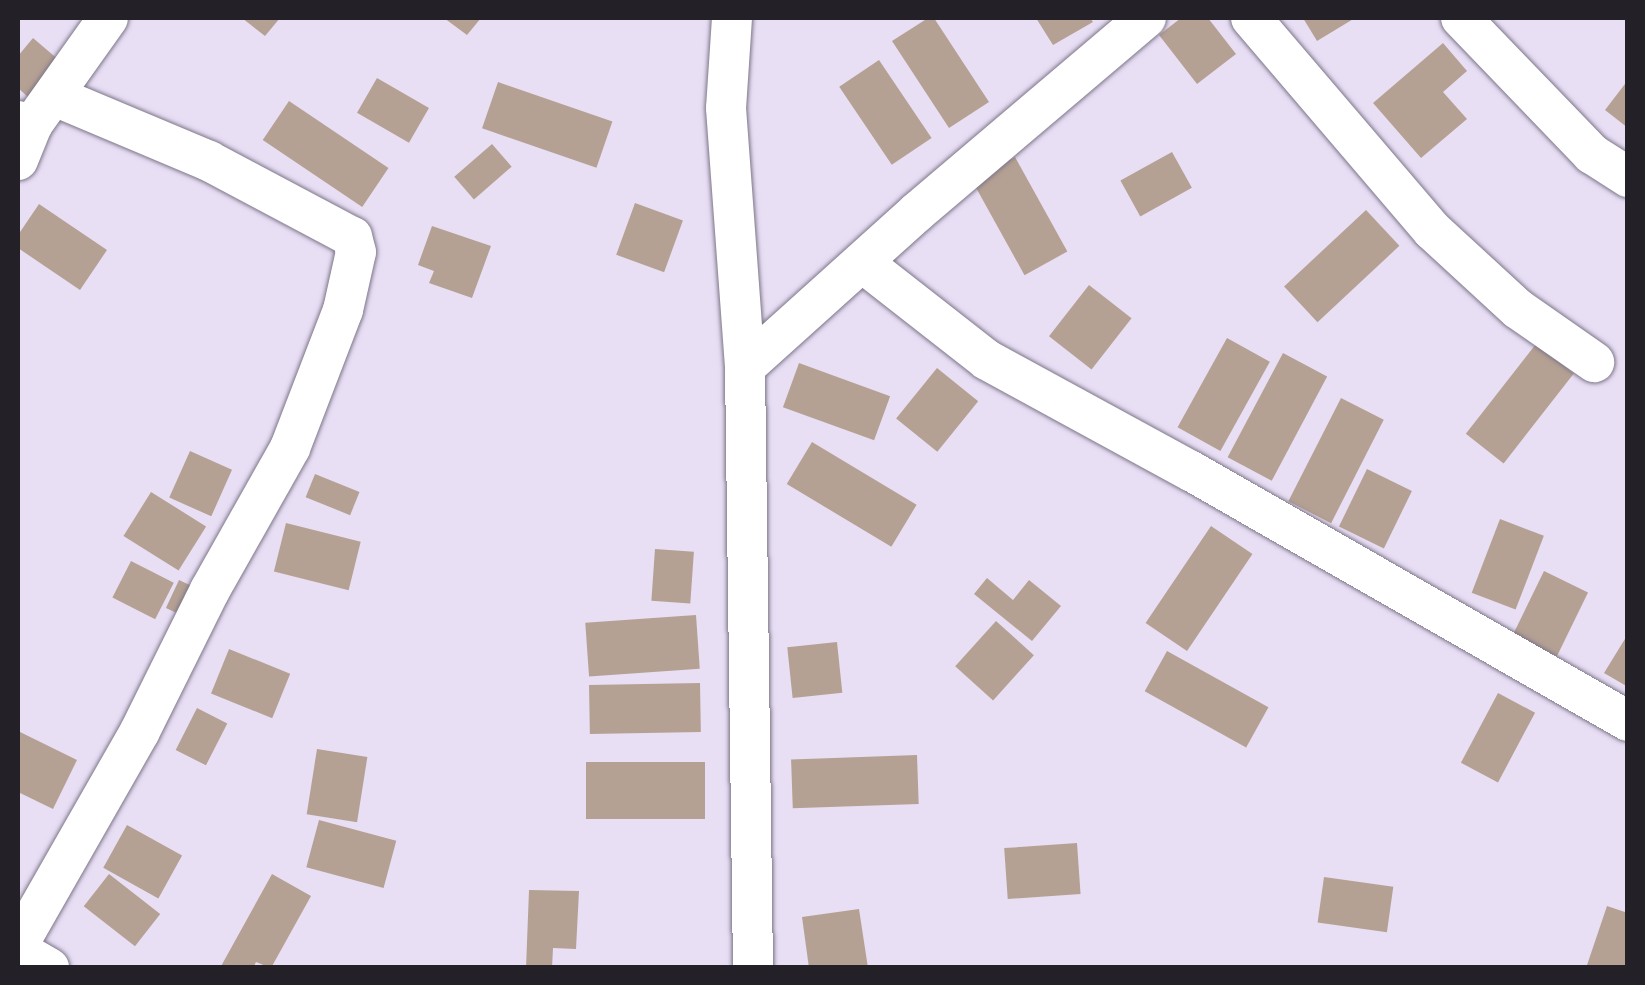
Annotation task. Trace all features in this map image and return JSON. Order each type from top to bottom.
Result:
[{"type":"street","points":[[49,968],[18,948],[140,731],[210,590],[290,448],[342,310],[356,252],[352,237],[210,161],[30,126],[108,18]]},
{"type":"street","points":[[732,18],[726,108],[745,367],[752,968]]},
{"type":"street","points":[[745,367],[1146,18]]},
{"type":"street","points":[[1251,18],[1432,230],[1518,309],[1594,362]]},
{"type":"street","points":[[1461,18],[1592,154],[1628,177]]},
{"type":"street","points":[[863,264],[987,360],[1191,471],[1628,721]]},
{"type":"building","points":[[242,18],[280,18],[265,36]]},
{"type":"building","points":[[444,18],[481,18],[467,35]]},
{"type":"building","points":[[934,18],[989,102],[949,128],[892,41]]},
{"type":"building","points":[[1036,18],[1090,18],[1093,22],[1053,45]]},
{"type":"building","points":[[1181,18],[1208,18],[1236,54],[1197,84],[1159,35]]},
{"type":"building","points":[[1303,18],[1355,18],[1317,41]]},
{"type":"building","points":[[33,38],[60,61],[28,97],[18,88],[18,56]]},
{"type":"building","points":[[1443,43],[1467,71],[1443,92],[1467,119],[1421,158],[1373,103]]},
{"type":"building","points":[[879,60],[932,138],[892,165],[839,87]]},
{"type":"building","points":[[377,78],[429,108],[409,143],[357,113]]},
{"type":"building","points":[[1628,80],[1628,128],[1605,110]]},
{"type":"building","points":[[498,82],[612,121],[596,168],[482,128]]},
{"type":"building","points":[[289,101],[388,168],[362,207],[263,140]]},
{"type":"building","points":[[492,144],[512,167],[474,199],[454,177]]},
{"type":"building","points":[[1172,152],[1192,188],[1140,216],[1120,181]]},
{"type":"building","points":[[1015,157],[1067,251],[1025,275],[972,181]]},
{"type":"building","points":[[635,203],[683,220],[664,272],[616,255]]},
{"type":"building","points":[[39,204],[107,250],[80,290],[18,248],[18,235]]},
{"type":"building","points":[[1366,210],[1399,246],[1318,322],[1284,286]]},
{"type":"building","points":[[432,226],[491,246],[472,298],[429,283],[434,271],[418,265]]},
{"type":"building","points":[[1089,285],[1132,318],[1092,369],[1049,336]]},
{"type":"building","points":[[1227,338],[1270,362],[1220,451],[1178,427]]},
{"type":"building","points":[[1536,344],[1574,374],[1504,463],[1466,434]]},
{"type":"building","points":[[1283,353],[1327,376],[1272,481],[1228,457]]},
{"type":"building","points":[[799,363],[890,396],[874,440],[783,407]]},
{"type":"building","points":[[937,368],[978,401],[937,452],[896,419]]},
{"type":"building","points":[[1341,398],[1384,420],[1331,523],[1288,501]]},
{"type":"building","points":[[812,442],[917,505],[891,547],[787,484]]},
{"type":"building","points":[[190,451],[232,470],[211,516],[169,498]]},
{"type":"building","points":[[1367,469],[1412,491],[1384,548],[1339,527]]},
{"type":"building","points":[[315,474],[360,492],[350,515],[306,497]]},
{"type":"building","points":[[151,492],[206,526],[179,571],[123,536]]},
{"type":"building","points":[[1500,519],[1544,536],[1516,610],[1472,593]]},
{"type":"building","points":[[286,523],[361,542],[349,590],[274,572]]},
{"type":"building","points":[[1211,526],[1252,554],[1187,651],[1146,623]]},
{"type":"building","points":[[655,549],[694,552],[690,604],[651,601]]},
{"type":"building","points":[[131,561],[174,583],[155,619],[112,598]]},
{"type":"building","points":[[1544,571],[1588,592],[1557,656],[1513,635]]},
{"type":"building","points":[[987,578],[1013,600],[1029,580],[1061,606],[1032,641],[974,594]]},
{"type":"building","points":[[179,580],[200,590],[187,618],[166,608]]},
{"type":"building","points":[[696,615],[700,669],[589,677],[585,623]]},
{"type":"building","points":[[996,621],[1034,655],[993,700],[955,666]]},
{"type":"building","points":[[1628,634],[1628,687],[1604,673]]},
{"type":"building","points":[[837,642],[842,693],[793,698],[787,647]]},
{"type":"building","points":[[229,649],[290,674],[272,718],[211,694]]},
{"type":"building","points":[[1167,651],[1268,707],[1246,747],[1145,691]]},
{"type":"building","points":[[700,683],[701,732],[590,734],[589,685]]},
{"type":"building","points":[[1498,693],[1535,713],[1498,782],[1461,763]]},
{"type":"building","points":[[197,708],[227,723],[206,765],[176,750]]},
{"type":"building","points":[[18,731],[77,760],[53,809],[18,792]]},
{"type":"building","points":[[317,749],[367,757],[357,822],[307,814]]},
{"type":"building","points":[[917,755],[919,804],[793,808],[791,759]]},
{"type":"building","points":[[586,762],[705,762],[705,819],[586,819]]},
{"type":"building","points":[[319,820],[396,841],[384,888],[306,867]]},
{"type":"building","points":[[127,825],[182,856],[158,898],[103,868]]},
{"type":"building","points":[[1077,843],[1081,894],[1008,899],[1004,848]]},
{"type":"building","points":[[109,874],[160,914],[135,946],[84,906]]},
{"type":"building","points":[[272,874],[311,896],[271,968],[256,962],[253,968],[220,968]]},
{"type":"building","points":[[1324,877],[1393,887],[1387,932],[1318,923]]},
{"type":"building","points":[[529,890],[579,891],[576,949],[553,948],[552,968],[526,968]]},
{"type":"building","points":[[1607,906],[1628,913],[1628,968],[1586,968]]},
{"type":"building","points":[[859,909],[868,968],[809,968],[802,917]]}]
